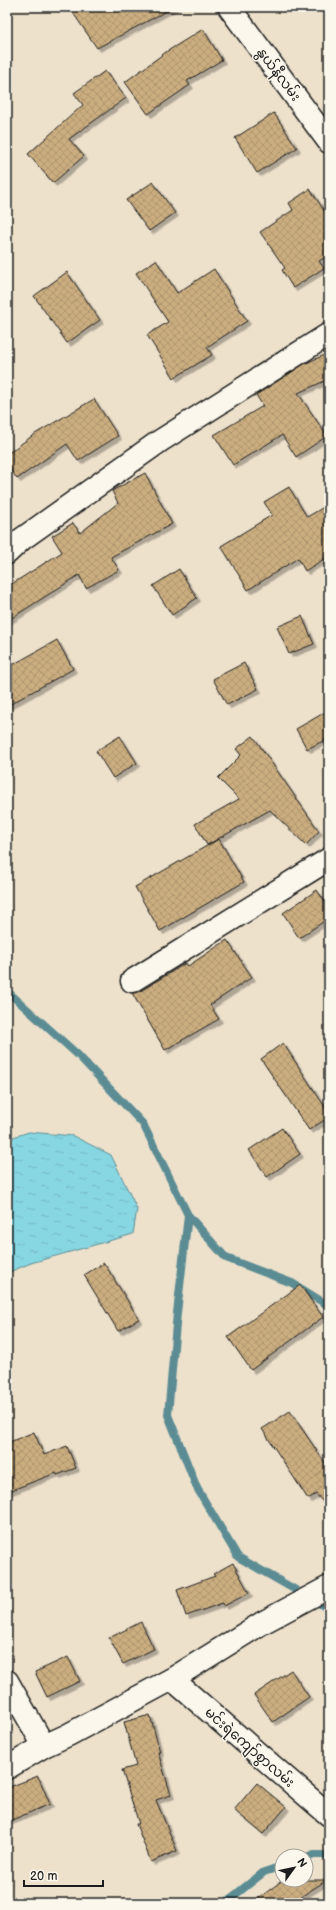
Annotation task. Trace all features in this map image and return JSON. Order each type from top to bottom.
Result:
[{"type":"street","name":"နွယ်နီလမ်း","points":[[229,7],[329,142]]},
{"type":"street","points":[[7,553],[22,539],[160,441],[329,334]]},
{"type":"street","points":[[132,981],[329,859]]},
{"type":"street","points":[[7,1768],[44,1746],[68,1735],[172,1679],[262,1623],[329,1587]]},
{"type":"street","name":"မင်းရဲကျော်စွာလမ်း","points":[[172,1679],[329,1814]]},
{"type":"street","points":[[7,1681],[44,1746]]},
{"type":"water","points":[[29,1132],[73,1136],[111,1155],[137,1209],[133,1234],[31,1263],[7,1273],[7,1139]]},
{"type":"building","points":[[69,7],[174,7],[97,48]]},
{"type":"building","points":[[203,29],[222,60],[187,81],[190,85],[148,114],[125,82],[166,52]]},
{"type":"building","points":[[105,71],[126,98],[69,139],[84,156],[53,183],[28,154],[83,105],[74,93]]},
{"type":"building","points":[[274,113],[297,148],[257,173],[235,138]]},
{"type":"building","points":[[153,182],[175,213],[149,231],[126,200]]},
{"type":"building","points":[[310,189],[329,218],[329,255],[319,261],[324,268],[293,288],[282,270],[285,268],[260,232],[293,210],[289,203]]},
{"type":"building","points":[[156,260],[177,293],[214,269],[247,321],[207,347],[212,355],[174,378],[147,335],[168,322],[136,273]]},
{"type":"building","points":[[67,272],[100,320],[67,343],[34,296]]},
{"type":"building","points":[[329,353],[329,379],[298,393],[327,436],[296,457],[282,435],[233,465],[214,435],[263,406],[256,395],[304,364]]},
{"type":"building","points":[[94,399],[118,436],[78,461],[67,444],[17,479],[7,464],[7,454],[35,434]]},
{"type":"building","points":[[145,473],[172,524],[111,557],[119,570],[86,588],[79,575],[7,621],[7,587],[62,552],[52,536],[73,523],[80,533],[118,503],[112,491]]},
{"type":"building","points":[[289,487],[307,517],[329,504],[329,556],[305,571],[298,558],[248,590],[221,546],[272,515],[264,502]]},
{"type":"building","points":[[179,569],[197,598],[172,615],[153,586]]},
{"type":"building","points":[[302,616],[314,644],[289,654],[277,627]]},
{"type":"building","points":[[57,640],[73,669],[7,706],[7,668]]},
{"type":"building","points":[[244,663],[258,689],[227,705],[213,679]]},
{"type":"building","points":[[329,710],[329,738],[307,749],[296,729]]},
{"type":"building","points":[[120,736],[137,763],[113,778],[96,751]]},
{"type":"building","points":[[253,736],[319,831],[306,845],[270,810],[207,845],[195,824],[239,799],[218,778],[241,755],[236,749]]},
{"type":"building","points":[[219,839],[244,882],[160,931],[135,887]]},
{"type":"building","points":[[317,890],[329,908],[329,918],[299,938],[283,913]]},
{"type":"building","points":[[227,940],[252,977],[210,1005],[219,1019],[165,1050],[132,993],[139,992],[186,963],[188,966]]},
{"type":"building","points":[[283,1043],[329,1113],[329,1117],[309,1130],[261,1059]]},
{"type":"building","points":[[282,1128],[300,1154],[267,1177],[249,1150]]},
{"type":"building","points":[[104,1263],[139,1319],[118,1331],[84,1275]]},
{"type":"building","points":[[300,1285],[323,1317],[251,1370],[228,1337]]},
{"type":"building","points":[[290,1411],[329,1469],[329,1509],[316,1494],[308,1499],[262,1429]]},
{"type":"building","points":[[34,1432],[44,1455],[67,1446],[76,1468],[57,1475],[56,1473],[7,1492],[7,1443]]},
{"type":"building","points":[[233,1563],[249,1593],[224,1606],[223,1603],[186,1616],[177,1590],[215,1576],[213,1574]]},
{"type":"building","points":[[141,1622],[154,1649],[123,1664],[109,1638]]},
{"type":"building","points":[[68,1657],[80,1681],[47,1697],[35,1672]]},
{"type":"building","points":[[291,1670],[309,1697],[273,1722],[254,1695]]},
{"type":"building","points":[[150,1715],[160,1752],[158,1752],[171,1795],[156,1800],[177,1851],[151,1862],[136,1824],[139,1824],[122,1770],[136,1766],[124,1722]]},
{"type":"building","points":[[38,1776],[50,1804],[7,1822],[7,1788]]},
{"type":"building","points":[[257,1783],[286,1807],[263,1834],[234,1810]]},
{"type":"building","points":[[314,1880],[327,1880],[291,1903],[252,1903],[274,1887],[274,1888],[314,1888]]},
{"type":"waterway","points":[[7,991],[78,1055],[143,1124],[188,1215],[168,1415],[197,1488],[238,1557],[329,1609]]},
{"type":"waterway","points":[[188,1215],[226,1258],[292,1283],[329,1306]]},
{"type":"waterway","points":[[314,1855],[329,1855]]},
{"type":"waterway","points":[[225,1903],[264,1872],[274,1869]]}]
